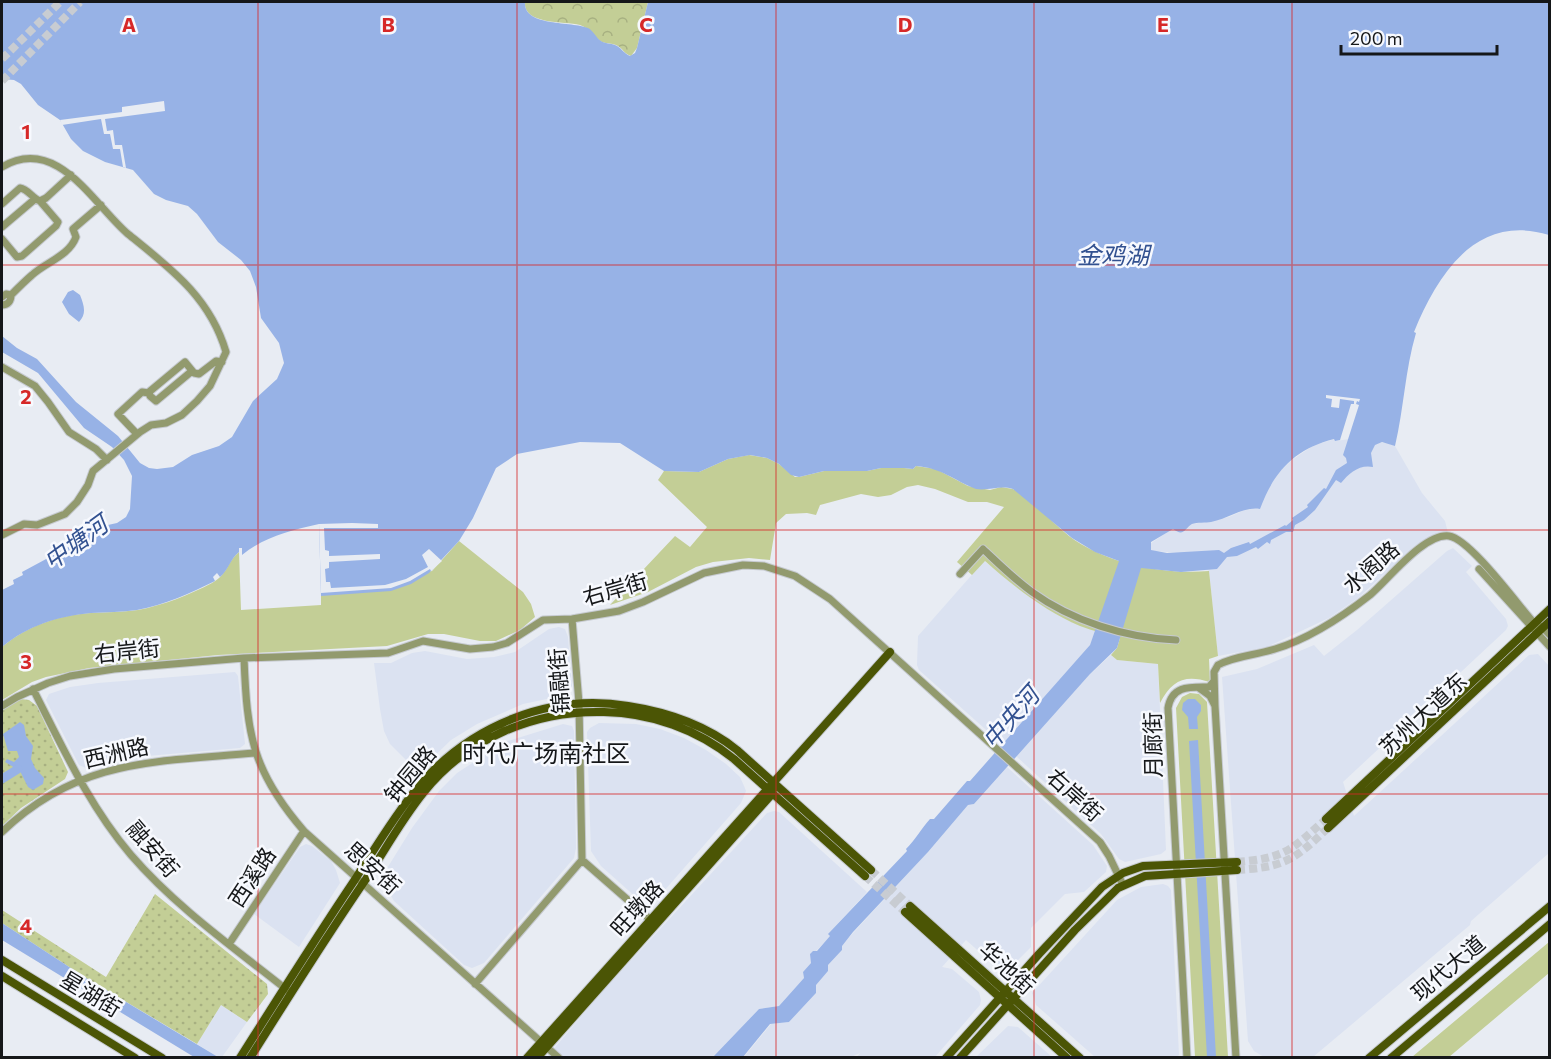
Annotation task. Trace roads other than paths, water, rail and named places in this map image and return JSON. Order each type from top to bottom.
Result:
[{"type":"main road","name":"苏州大道东","points":[[1327,823],[1539,626],[1550,609]]},
{"type":"main road","name":"旺墩路","points":[[527,1058],[544,1044],[890,652]]},
{"type":"main road","name":"钟园路","points":[[240,1058],[360,880],[419,798],[455,762],[506,730],[579,708],[618,704],[645,709],[679,718],[726,742],[774,783]]},
{"type":"main road","name":"钟园路","points":[[579,708],[631,714],[675,725],[702,737],[723,750],[769,791]]},
{"type":"main road","points":[[769,791],[868,873],[774,783]]},
{"type":"main road","points":[[946,1058],[1102,887],[1119,875],[1143,866],[1176,869]]},
{"type":"main road","points":[[960,1058],[1103,900],[1123,885],[1145,876],[1176,869],[1237,866]]},
{"type":"main road","name":"现代大道","points":[[1369,1058],[1550,906]]},
{"type":"main road","name":"华池街","points":[[908,909],[1011,1001],[1080,1058]]},
{"type":"main road","name":"现代大道","points":[[1391,1058],[1550,924]]},
{"type":"main road","name":"星湖街","points":[[2,960],[162,1058]]},
{"type":"main road","name":"星湖街","points":[[2,976],[135,1058]]},
{"type":"main road","name":"钟园路","points":[[250,1058],[287,991]]},
{"type":"main road","name":"华池街","points":[[1011,1001],[1067,1058]]},
{"type":"main road","name":"旺墩路","points":[[537,1058],[544,1044]]},
{"type":"street","points":[[2,167],[20,159],[33,159],[52,164],[71,175],[127,233],[162,263],[172,268],[191,289],[221,335],[226,352],[210,386],[182,415],[166,423],[151,425],[93,471],[88,485],[77,502],[65,514],[37,525],[24,524],[2,535]]},
{"type":"street","points":[[2,227],[38,200],[46,198],[71,175]]},
{"type":"street","points":[[2,204],[20,188],[24,188],[58,222],[22,256],[17,257],[2,239]]},
{"type":"street","points":[[2,305],[8,304],[11,295],[31,275],[52,262],[74,242],[76,237],[73,230],[101,205]]},
{"type":"street","points":[[2,297],[6,294],[11,295]]},
{"type":"street","points":[[149,393],[185,362],[199,374],[216,361],[222,362]]},
{"type":"street","points":[[2,367],[35,386],[69,432],[96,449],[107,460]]},
{"type":"street","points":[[137,434],[118,414],[142,392],[149,393],[156,401],[192,370]]},
{"type":"street","name":"水阁路","points":[[1214,681],[1215,669],[1219,664],[1278,649],[1341,616],[1371,593],[1421,547],[1443,536],[1457,538],[1470,549],[1539,626]]},
{"type":"street","points":[[960,574],[983,549],[1033,593],[1077,617],[1116,630],[1176,640]]},
{"type":"street","name":"右岸街","points":[[2,706],[33,689],[70,676],[94,671],[244,658],[388,653],[423,641],[470,649],[485,648],[507,643],[543,620],[573,619],[619,611],[657,596],[704,573],[743,565],[764,566],[795,576],[815,588],[890,652],[1100,842],[1123,885]]},
{"type":"street","points":[[1479,569],[1550,635]]},
{"type":"street","name":"锦融街","points":[[573,619],[579,708],[582,860]]},
{"type":"street","points":[[1539,626],[1550,647]]},
{"type":"street","name":"思安街","points":[[244,658],[246,710],[255,753],[278,799],[304,831],[559,1058]]},
{"type":"street","points":[[1196,687],[1209,687],[1214,681]]},
{"type":"street","points":[[1214,681],[1219,867],[1236,1058]]},
{"type":"street","name":"月廊街","points":[[1187,1058],[1168,708],[1170,700],[1176,693],[1188,687],[1196,687]]},
{"type":"street","points":[[1196,687],[1208,693],[1215,706]]},
{"type":"street","name":"融安街","points":[[33,689],[79,780],[115,834],[147,873],[192,915],[287,991]]},
{"type":"street","name":"西洲路","points":[[2,832],[39,800],[79,780],[108,770],[137,764],[255,753]]},
{"type":"street","name":"西溪路","points":[[229,944],[304,831]]},
{"type":"street","points":[[475,984],[582,860],[653,922]]},
{"type":"water","name":"金鸡湖","points":[[2,2],[525,2],[526,10],[532,16],[550,22],[588,28],[604,43],[617,46],[630,56],[637,48],[648,2],[1549,2],[1549,235],[1524,230],[1501,233],[1481,240],[1464,253],[1448,270],[1435,289],[1414,332],[1416,333],[1395,446],[1382,442],[1375,445],[1371,453],[1373,467],[1368,466],[1355,470],[1341,483],[1336,480],[1315,510],[1295,525],[1293,532],[1286,532],[1271,540],[1270,544],[1267,542],[1258,549],[1256,547],[1237,556],[1227,557],[1217,569],[1181,572],[1141,568],[1117,648],[1090,674],[974,804],[968,805],[928,852],[853,932],[842,946],[842,950],[828,965],[828,971],[816,985],[816,993],[789,1022],[770,1024],[743,1057],[713,1057],[759,1009],[779,1006],[804,978],[803,972],[811,963],[810,954],[817,951],[830,936],[828,934],[907,851],[906,849],[930,819],[934,819],[967,781],[970,781],[1090,645],[1119,561],[1095,552],[1072,538],[1013,489],[976,489],[925,467],[824,471],[799,477],[791,475],[779,464],[767,458],[750,455],[728,459],[699,472],[664,471],[620,443],[580,442],[517,454],[496,468],[473,518],[459,541],[429,573],[411,584],[391,591],[321,596],[319,524],[269,539],[242,555],[242,548],[239,548],[239,552],[220,577],[217,573],[213,577],[215,581],[177,598],[137,610],[91,613],[44,623],[22,633],[2,647],[2,590],[14,584],[13,580],[23,575],[22,572],[74,544],[94,528],[117,523],[126,517],[130,509],[132,476],[124,460],[112,447],[84,428],[38,373],[2,352],[2,336],[37,359],[76,402],[118,436],[140,463],[157,469],[173,467],[192,455],[219,446],[232,437],[253,401],[277,379],[284,363],[279,343],[261,318],[256,287],[250,271],[241,260],[218,242],[197,214],[188,206],[154,194],[133,170],[105,162],[83,151],[71,139],[60,120],[38,105],[21,84],[14,80],[2,79]],"holes":[[[1326,395],[1360,399],[1356,404],[1359,405],[1343,455],[1347,463],[1336,470],[1326,489],[1324,488],[1307,505],[1308,507],[1292,518],[1293,520],[1286,526],[1250,544],[1249,542],[1231,548],[1224,553],[1219,550],[1167,553],[1151,550],[1151,542],[1173,529],[1182,532],[1194,523],[1211,522],[1248,509],[1260,509],[1272,483],[1288,463],[1320,443],[1334,439],[1335,441],[1340,440],[1351,404],[1354,404],[1354,401],[1340,399],[1339,408],[1331,407],[1332,399],[1326,398]]]},
{"type":"water","points":[[73,290],[80,295],[84,306],[84,313],[79,322],[69,314],[62,302],[68,292]]},
{"type":"water","points":[[1188,699],[1195,699],[1201,705],[1201,711],[1197,717],[1198,729],[1189,729],[1188,717],[1182,710],[1183,703]]},
{"type":"water","points":[[20,722],[24,725],[26,736],[33,746],[31,759],[44,778],[43,784],[33,790],[28,787],[20,771],[5,762],[7,759],[14,762],[19,757],[17,751],[8,751],[3,734]]},
{"type":"water","points":[[1198,740],[1216,1057],[1207,1057],[1189,741]]},
{"type":"water","points":[[2,923],[86,978],[218,1057],[194,1057],[2,940]]},
{"type":"waterway","points":[[2,779],[18,769]]},
{"type":"tunnel","points":[[2,59],[60,2]]},
{"type":"tunnel","points":[[2,81],[80,2]]},
{"type":"tunnel","points":[[1237,862],[1267,858],[1287,851],[1326,819]]},
{"type":"tunnel","points":[[1237,870],[1267,867],[1288,860],[1306,848],[1328,828]]},
{"type":"tunnel","points":[[871,870],[910,906]]},
{"type":"tunnel","points":[[865,876],[905,912]]},
{"type":"district","name":"时代广场南社区","points":[[546,754]]},
{"type":"water label","name":"中塘河","points":[[76,543]]},
{"type":"water label","name":"中央河","points":[[1011,718]]}]
